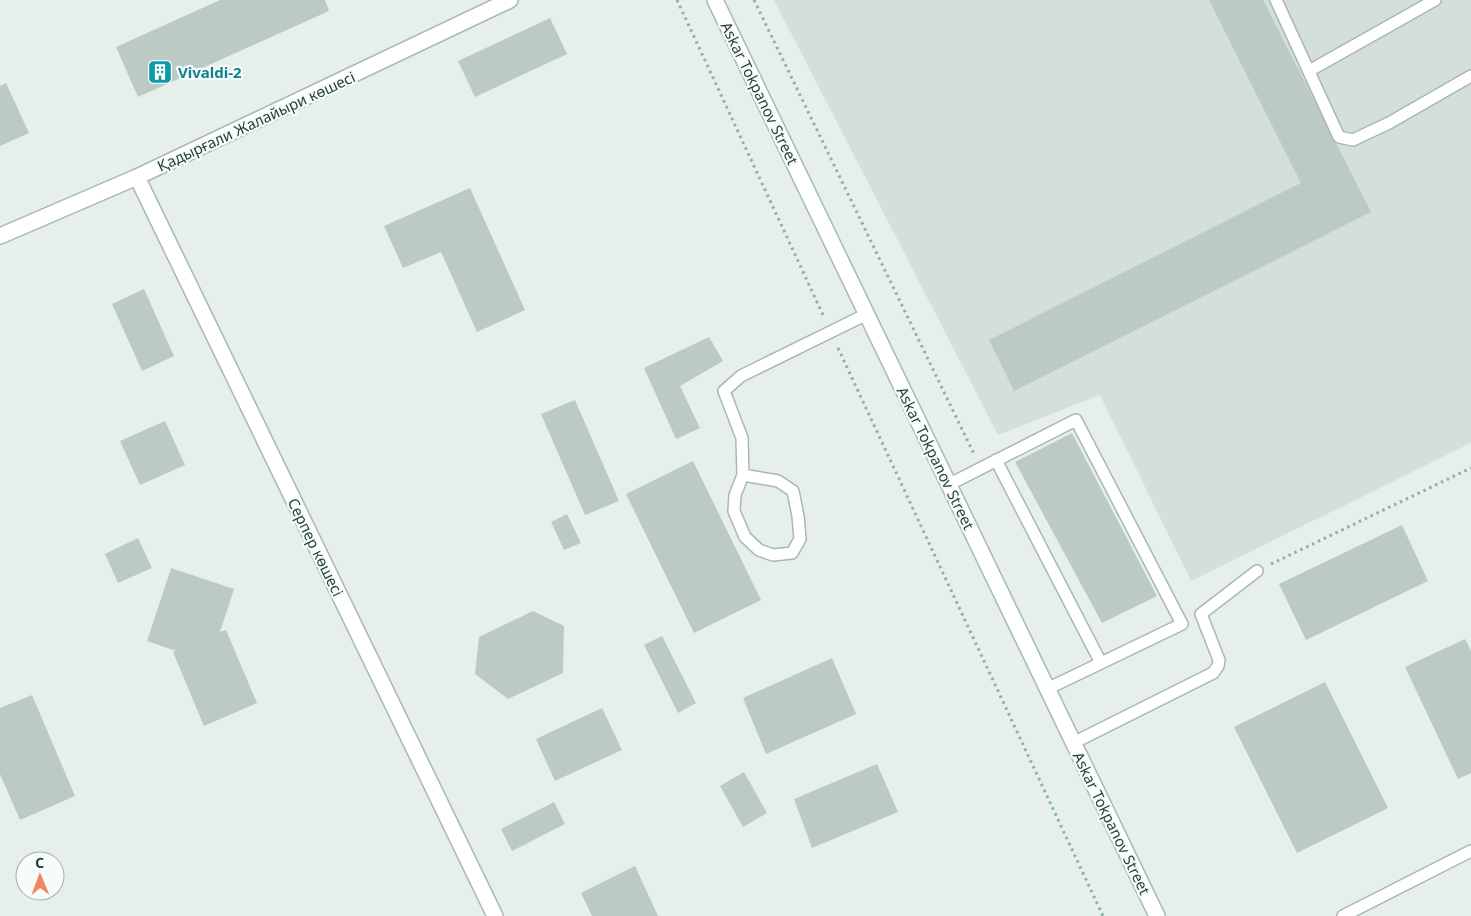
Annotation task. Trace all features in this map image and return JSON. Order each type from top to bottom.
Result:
[{"type":"street","name":"Қадырғали Жалайыри көшесі","points":[[0,236],[137,177],[510,0]]},
{"type":"street","name":"Askar Tokpanov Street","points":[[715,0],[1157,916]]},
{"type":"street","name":"Серпер көшесі","points":[[137,177],[495,916]]},
{"type":"lane","points":[[1276,0],[1339,137],[1353,140],[1389,123],[1471,76]]},
{"type":"lane","points":[[1309,71],[1435,0]]},
{"type":"lane","points":[[743,475],[778,481],[793,491],[800,539],[792,553],[773,556],[759,550],[745,537],[734,510],[735,495],[743,475],[742,438],[724,391],[741,376],[867,314]]},
{"type":"lane","points":[[948,485],[1076,420],[1182,624]]},
{"type":"lane","points":[[996,460],[1101,663]]},
{"type":"lane","points":[[1047,689],[1201,614],[1257,571]]},
{"type":"lane","points":[[1073,743],[1213,673],[1218,666],[1219,660],[1201,614]]},
{"type":"lane","points":[[1343,916],[1471,850]]},
{"type":"path","points":[[677,0],[1103,916]]},
{"type":"path","points":[[754,0],[981,468]]},
{"type":"path","points":[[1257,571],[1471,468]]},
{"type":"shaded area","points":[[774,0],[1471,0],[1471,443],[1191,581],[1100,395],[998,435]]},
{"type":"building","name":"Vivaldi-2","points":[[220,0],[325,0],[329,11],[138,97],[116,47]]},
{"type":"building","points":[[1209,0],[1263,0],[1371,212],[1014,391],[989,340],[1301,183]]},
{"type":"building","points":[[550,18],[567,54],[475,97],[458,61]]},
{"type":"building","points":[[6,83],[29,133],[0,146],[0,86]]},
{"type":"building","points":[[470,188],[525,310],[477,332],[441,252],[403,268],[384,226]]},
{"type":"building","points":[[144,289],[174,356],[142,371],[112,304]]},
{"type":"building","points":[[709,337],[723,361],[680,386],[700,428],[676,439],[644,368]]},
{"type":"building","points":[[575,400],[619,501],[585,515],[541,414]]},
{"type":"building","points":[[165,421],[185,465],[140,485],[120,441]]},
{"type":"building","points":[[1072,433],[1157,596],[1102,623],[1015,462]]},
{"type":"building","points":[[693,461],[761,600],[694,633],[626,494]]},
{"type":"building","points":[[567,514],[581,543],[564,550],[551,522]]},
{"type":"building","points":[[1402,525],[1428,581],[1306,640],[1279,584]]},
{"type":"building","points":[[138,538],[152,568],[118,583],[105,554]]},
{"type":"building","points":[[171,568],[234,589],[220,632],[226,630],[257,703],[204,726],[173,652],[176,651],[147,641]]},
{"type":"building","points":[[533,611],[564,626],[563,673],[508,699],[475,674],[479,637]]},
{"type":"building","points":[[662,636],[696,703],[678,713],[644,645]]},
{"type":"building","points":[[1465,639],[1471,651],[1471,773],[1458,779],[1405,667]]},
{"type":"building","points":[[832,658],[856,714],[766,754],[743,698]]},
{"type":"building","points":[[1325,682],[1388,808],[1297,853],[1234,727]]},
{"type":"building","points":[[32,695],[75,796],[20,820],[0,774],[0,708]]},
{"type":"building","points":[[602,708],[622,750],[555,781],[536,739]]},
{"type":"building","points":[[877,764],[898,812],[812,848],[794,799]]},
{"type":"building","points":[[744,772],[767,813],[743,827],[720,786]]},
{"type":"building","points":[[554,802],[565,824],[512,851],[501,829]]},
{"type":"building","points":[[635,866],[658,916],[592,916],[581,893]]},
{"type":"place","name":"Vivaldi-2","points":[[160,72]]}]
